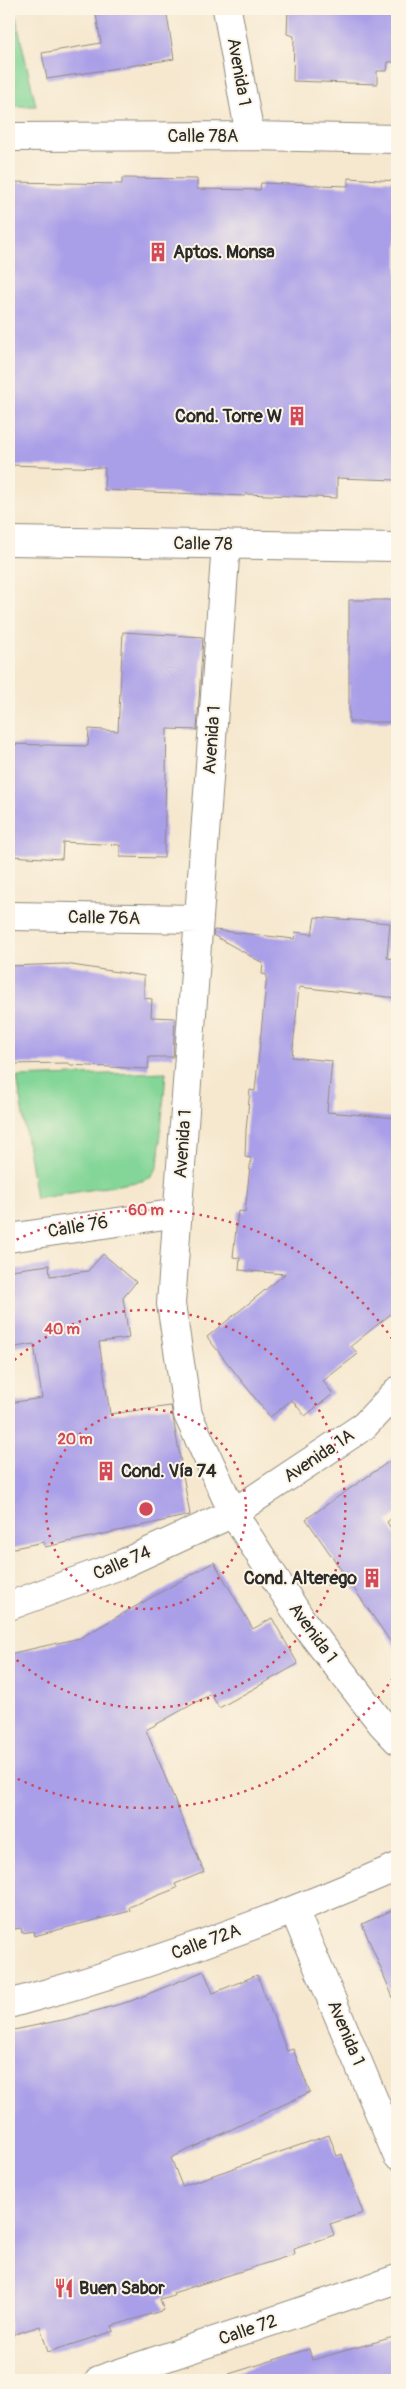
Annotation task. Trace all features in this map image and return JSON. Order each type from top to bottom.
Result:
[{"type":"street","name":"Avenida 1","points":[[228,9],[250,136]]},
{"type":"street","name":"Calle 78A","points":[[9,137],[250,136],[397,139]]},
{"type":"street","name":"Calle 78","points":[[9,541],[397,547]]},
{"type":"street","name":"Avenida 1","points":[[226,544],[171,1304],[188,1415],[233,1513],[303,1622],[382,1724],[397,1740]]},
{"type":"street","name":"Calle 76A","points":[[9,916],[199,919]]},
{"type":"street","name":"Calle 76","points":[[9,1238],[178,1213]]},
{"type":"street","name":"Avenida 1A","points":[[233,1513],[364,1426],[397,1391]]},
{"type":"street","name":"Calle 74","points":[[9,1606],[120,1565],[233,1513]]},
{"type":"street","name":"Calle 72A","points":[[9,2004],[180,1952],[294,1910],[397,1866]]},
{"type":"street","name":"Avenida 1","points":[[294,1910],[397,2156]]},
{"type":"street","name":"Calle 72","points":[[98,2380],[397,2279]]},
{"type":"green space","points":[[9,9],[14,9],[36,106],[9,106]]},
{"type":"green space","points":[[166,1072],[158,1166],[152,1177],[142,1181],[36,1199],[17,1077]]},
{"type":"building","points":[[95,9],[166,9],[174,59],[47,79],[42,53],[101,43]]},
{"type":"building","points":[[288,9],[397,9],[397,62],[388,62],[387,71],[377,71],[377,84],[293,81],[294,36],[287,34]]},
{"type":"building","points":[[122,178],[197,179],[197,189],[260,190],[261,183],[348,186],[348,178],[397,181],[397,480],[337,478],[337,498],[246,494],[245,496],[104,490],[105,468],[9,465],[9,182],[122,184]]},
{"type":"building","points":[[349,600],[397,600],[397,722],[349,722]]},
{"type":"building","points":[[123,632],[203,637],[197,730],[167,729],[164,858],[120,857],[120,845],[63,842],[62,859],[9,856],[9,744],[88,746],[89,729],[118,731]]},
{"type":"building","points":[[315,917],[390,923],[387,958],[397,959],[397,998],[299,987],[292,1057],[332,1061],[327,1112],[397,1118],[397,1309],[351,1346],[358,1354],[323,1381],[333,1394],[305,1416],[292,1400],[270,1417],[207,1337],[285,1274],[239,1270],[240,1258],[233,1257],[238,1211],[245,1212],[251,1158],[245,1157],[246,1130],[250,1090],[255,1091],[267,975],[262,974],[263,963],[213,935],[214,930],[294,939],[295,932],[312,934]]},
{"type":"building","points":[[65,964],[144,976],[144,998],[152,999],[151,1017],[175,1018],[173,1057],[149,1057],[148,1069],[71,1065],[68,1063],[9,1064],[9,966]]},
{"type":"building","points":[[103,1254],[136,1282],[123,1298],[129,1338],[99,1342],[110,1414],[171,1406],[190,1515],[45,1547],[44,1542],[9,1549],[9,1403],[42,1398],[34,1344],[9,1348],[9,1292],[14,1292],[11,1270],[49,1265],[50,1276],[88,1271]]},
{"type":"building","name":"Cond. Alterego","points":[[397,1456],[397,1514],[387,1522],[397,1538],[397,1651],[306,1519]]},
{"type":"building","points":[[214,1562],[253,1629],[272,1618],[298,1664],[219,1708],[211,1694],[146,1730],[204,1872],[175,1884],[177,1888],[129,1907],[130,1911],[34,1936],[33,1931],[22,1933],[21,1928],[9,1930],[9,1654],[80,1638]]},
{"type":"building","points":[[397,1908],[397,2007],[362,1924]]},
{"type":"building","points":[[204,1971],[213,1993],[257,1975],[287,2051],[293,2049],[310,2092],[171,2158],[182,2186],[329,2135],[337,2156],[342,2154],[363,2213],[330,2224],[334,2235],[294,2249],[295,2254],[173,2293],[174,2295],[160,2299],[164,2310],[112,2326],[114,2331],[48,2352],[40,2326],[9,2336],[9,2031],[67,2019],[131,2001]]},
{"type":"building","points":[[397,2336],[397,2380],[230,2380],[229,2374],[309,2349],[312,2360]]},
{"type":"place","name":"Aptos. Monsa","points":[[158,252]]},
{"type":"place","name":"Cond. Torre W","points":[[297,416]]},
{"type":"place","name":"Cond. Vía 74","points":[[106,1471]]},
{"type":"place","name":"Cond. Alterego","points":[[372,1578]]},
{"type":"place","name":"Buen Sabor","points":[[64,2288]]}]
